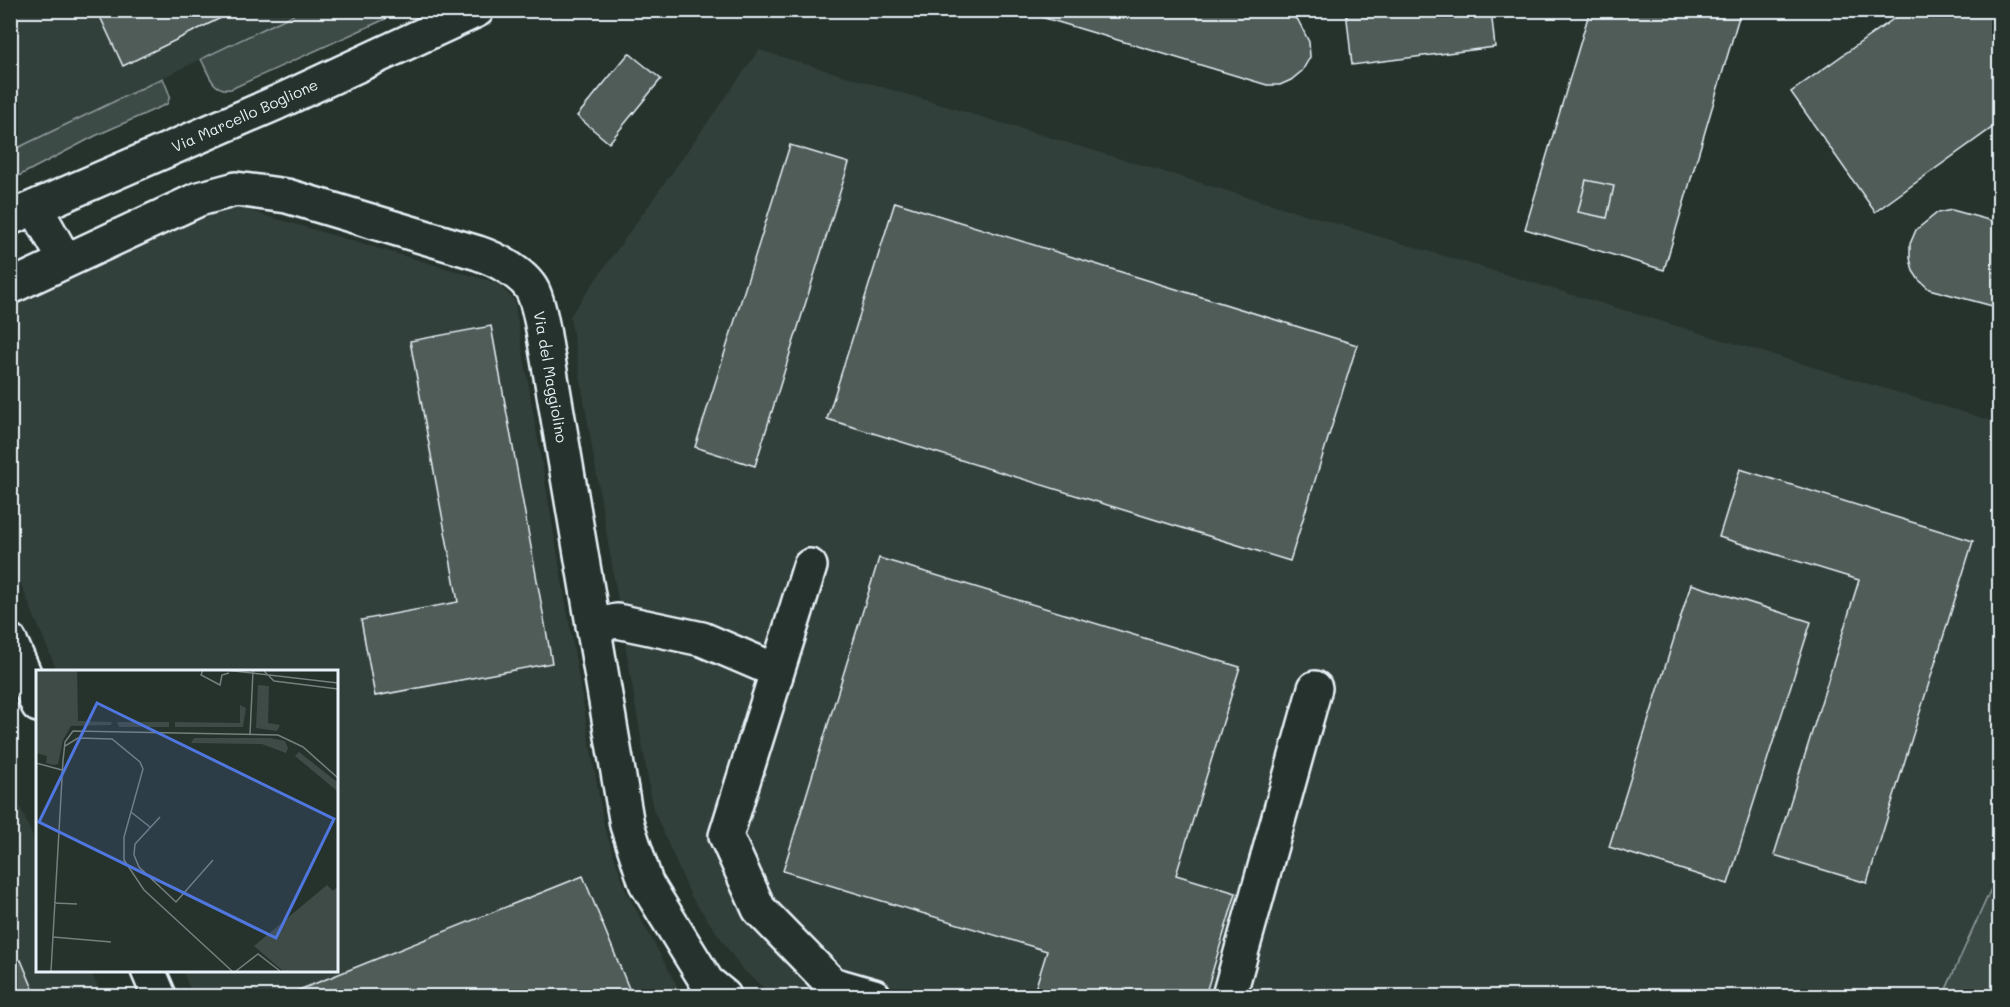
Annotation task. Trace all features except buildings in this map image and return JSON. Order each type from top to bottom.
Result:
[{"type":"street","name":"Via Marcello Boglione","points":[[23,212],[276,103],[477,10]]},
{"type":"street","name":"Via del Maggiolino","points":[[10,287],[199,199],[236,189],[287,196],[478,253],[502,264],[524,280],[534,292],[548,359],[627,825],[646,883],[706,982],[724,996]]},
{"type":"street","points":[[23,212],[65,260]]},
{"type":"street","points":[[810,566],[726,836],[759,909],[832,984],[874,996]]},
{"type":"street","points":[[594,626],[617,621],[702,639],[777,671]]},
{"type":"street","points":[[10,640],[36,700]]},
{"type":"street","points":[[1229,996],[1315,688]]},
{"type":"street","points":[[149,971],[159,996]]},
{"type":"shaded area","points":[[11,11],[301,11],[11,151]]},
{"type":"shaded area","points":[[301,11],[403,11],[231,89],[219,88],[215,85],[201,59]]},
{"type":"shaded area","points":[[759,50],[1999,423],[1999,871],[1943,996],[773,996],[742,969],[691,896],[653,809],[570,316]]},
{"type":"shaded area","points":[[163,78],[170,96],[167,104],[95,136],[11,180],[11,151]]},
{"type":"shaded area","points":[[229,205],[497,283],[514,300],[604,826],[626,891],[678,988],[688,996],[193,996],[182,971],[338,971],[338,670],[57,670],[11,560],[10,305]]},
{"type":"shaded area","points":[[10,792],[14,792],[36,845],[36,971],[90,971],[102,996],[11,996]]},
{"type":"shaded area","points":[[1999,871],[1999,996],[1943,996]]}]
